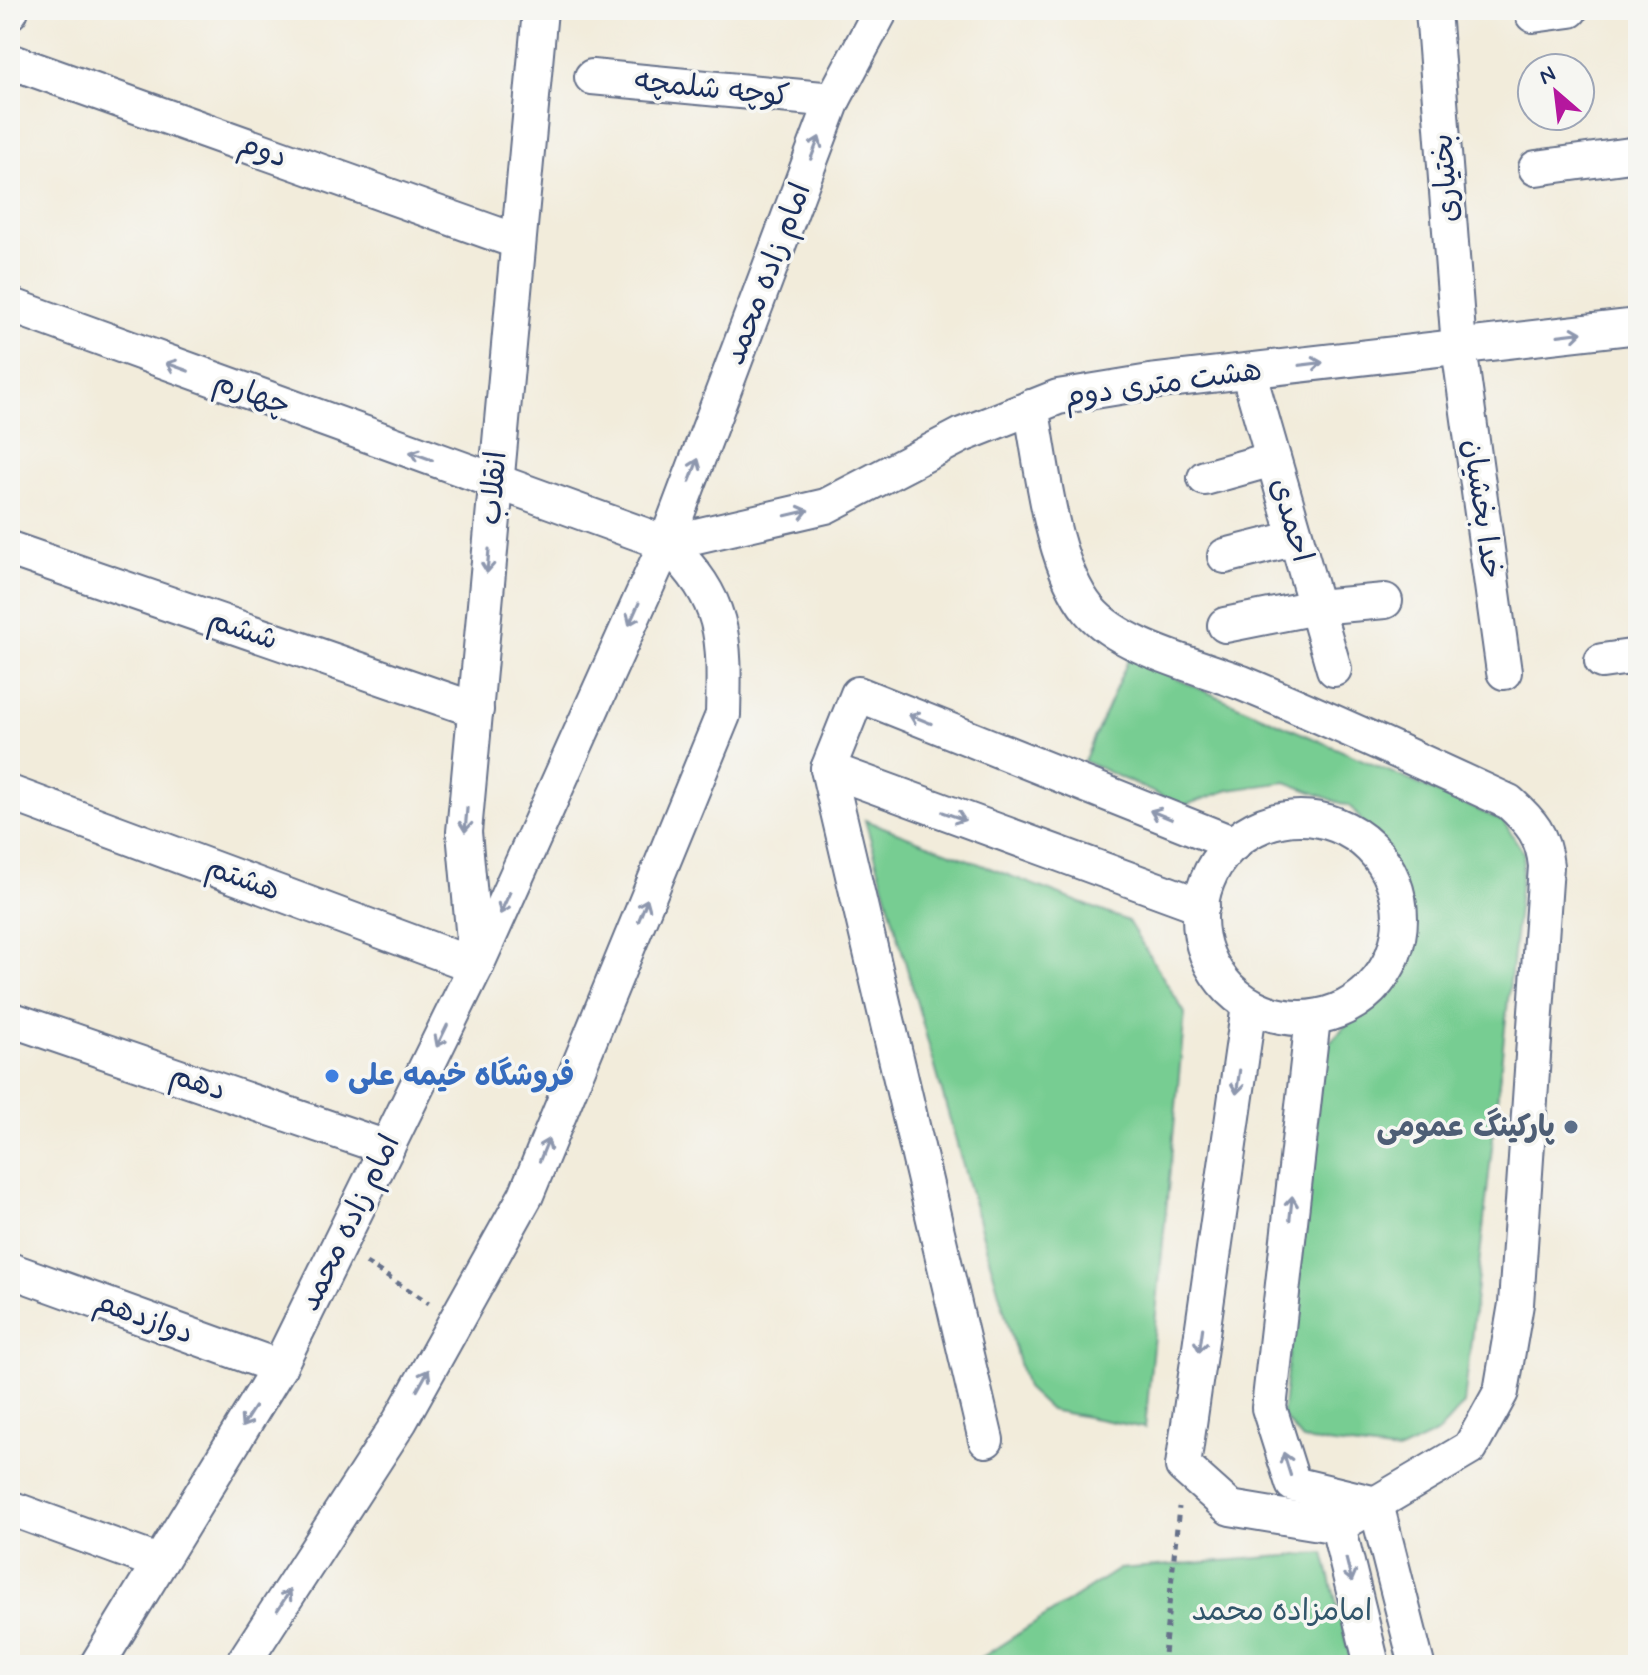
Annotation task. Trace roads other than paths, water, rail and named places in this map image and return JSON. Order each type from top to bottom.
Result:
[{"type":"street","name":"انقلاب","points":[[476,966],[464,832],[516,241],[540,10]]},
{"type":"street","name":"امام زاده محمد","points":[[97,1665],[279,1367],[476,966],[666,543],[833,100],[881,10]]},
{"type":"street","name":"بختیاری","points":[[1433,10],[1459,347]]},
{"type":"street","points":[[1533,15],[1570,10]]},
{"type":"street","name":"دوم","points":[[10,61],[516,241]]},
{"type":"street","name":"کوچه شلمچه","points":[[592,77],[833,100]]},
{"type":"street","points":[[1536,168],[1638,154]]},
{"type":"street","name":"چهارم","points":[[10,305],[666,543]]},
{"type":"street","name":"هشت متری دوم","points":[[666,543],[826,506],[962,435],[1058,397],[1248,371],[1638,326]]},
{"type":"street","name":"خدا بخشیان","points":[[1459,347],[1504,672]]},
{"type":"street","name":"احمدی","points":[[1248,371],[1334,669]]},
{"type":"street","points":[[1031,407],[1060,551],[1070,578],[1090,611],[1123,637],[1244,684],[1509,802],[1532,823],[1544,841],[1546,866],[1516,1304],[1501,1392],[1470,1448],[1338,1526],[1230,1508],[1183,1466],[1249,1005]]},
{"type":"street","points":[[1205,478],[1273,459]]},
{"type":"street","points":[[1225,556],[1296,538]]},
{"type":"street","points":[[242,1665],[400,1421],[526,1195],[723,715],[724,649],[711,601],[697,573],[666,543]]},
{"type":"street","name":"ششم","points":[[10,549],[476,710]]},
{"type":"street","points":[[1225,625],[1316,607],[1385,601]]},
{"type":"street","points":[[1602,661],[1638,656]]},
{"type":"street","points":[[986,1440],[828,769],[858,694],[1234,844]]},
{"type":"street","points":[[828,769],[1202,906]]},
{"type":"street","name":"هشتم","points":[[10,793],[476,966]]},
{"type":"street","points":[[1311,818],[1344,827],[1372,846],[1391,872],[1400,902],[1400,935],[1390,965],[1370,991],[1353,1003],[1313,1018],[1281,1018],[1249,1005],[1223,984],[1206,954],[1199,920],[1204,887],[1220,857],[1234,844],[1246,833],[1277,820],[1311,818]]},
{"type":"street","points":[[1313,1018],[1269,1408],[1293,1484],[1376,1504]]},
{"type":"street","name":"دهم","points":[[10,1019],[387,1148]]},
{"type":"street","name":"دوازدهم","points":[[10,1270],[279,1367]]},
{"type":"street","points":[[1376,1504],[1417,1665]]},
{"type":"street","points":[[10,1508],[158,1562]]},
{"type":"street","points":[[1338,1526],[1372,1665]]},
{"type":"place","name":"فروشگاه خیمه علی","points":[[332,1076]]},
{"type":"place","name":"پارکینگ عمومی","points":[[1571,1127]]},
{"type":"park label","name":"امامزاده محمد","points":[[1282,1611]]}]
